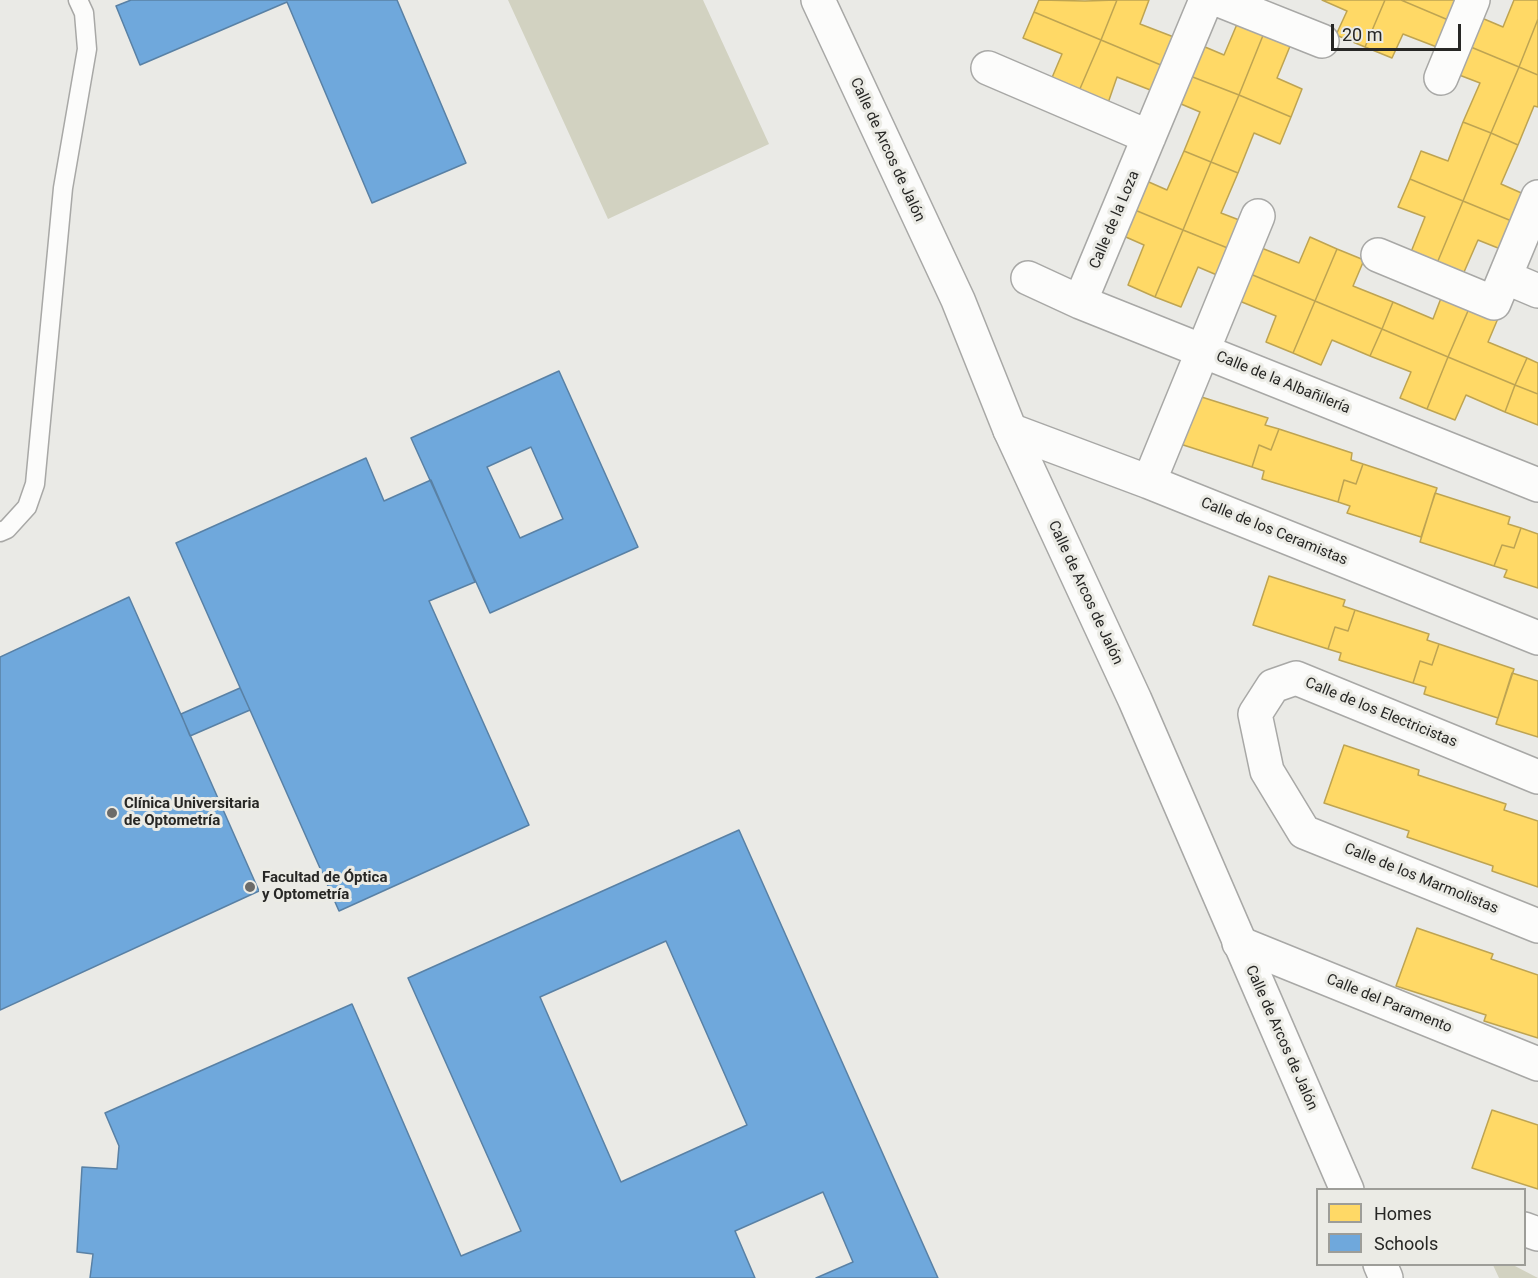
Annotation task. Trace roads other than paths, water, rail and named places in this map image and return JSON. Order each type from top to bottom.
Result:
[{"type":"street","name":"Calle de Arcos de Jalón","points":[[818,0],[958,300],[1010,430],[1135,700],[1346,1188]]},
{"type":"street","name":"Calle de la Loza","points":[[1080,302],[1206,0]]},
{"type":"street","points":[[1220,0],[1322,41]]},
{"type":"street","points":[[1441,78],[1473,0]]},
{"type":"street","points":[[988,68],[1149,137]]},
{"type":"street","points":[[1499,290],[1538,197]]},
{"type":"street","points":[[1149,482],[1258,216]]},
{"type":"street","points":[[1377,255],[1499,290],[1538,291]]},
{"type":"street","name":"Calle de la Albañilería","points":[[1028,278],[1080,302],[1538,485]]},
{"type":"street","name":"Calle de los Ceramistas","points":[[1010,430],[1149,482],[1538,638]]},
{"type":"street","name":"Calle de los Electricistas","points":[[1304,832],[1267,771],[1256,714],[1273,686],[1296,678],[1538,777]]},
{"type":"street","name":"Calle de los Marmolistas","points":[[1304,832],[1538,926]]},
{"type":"street","name":"Calle del Paramento","points":[[1239,943],[1538,1064]]},
{"type":"lane","points":[[0,532],[7,529],[27,507],[35,484],[63,188],[87,49],[84,13],[78,0]]},
{"type":"place","name":"Clínica Universitaria de Optometría","points":[[112,813]]},
{"type":"place","name":"Facultad de Óptica y Optometría","points":[[250,887]]}]
